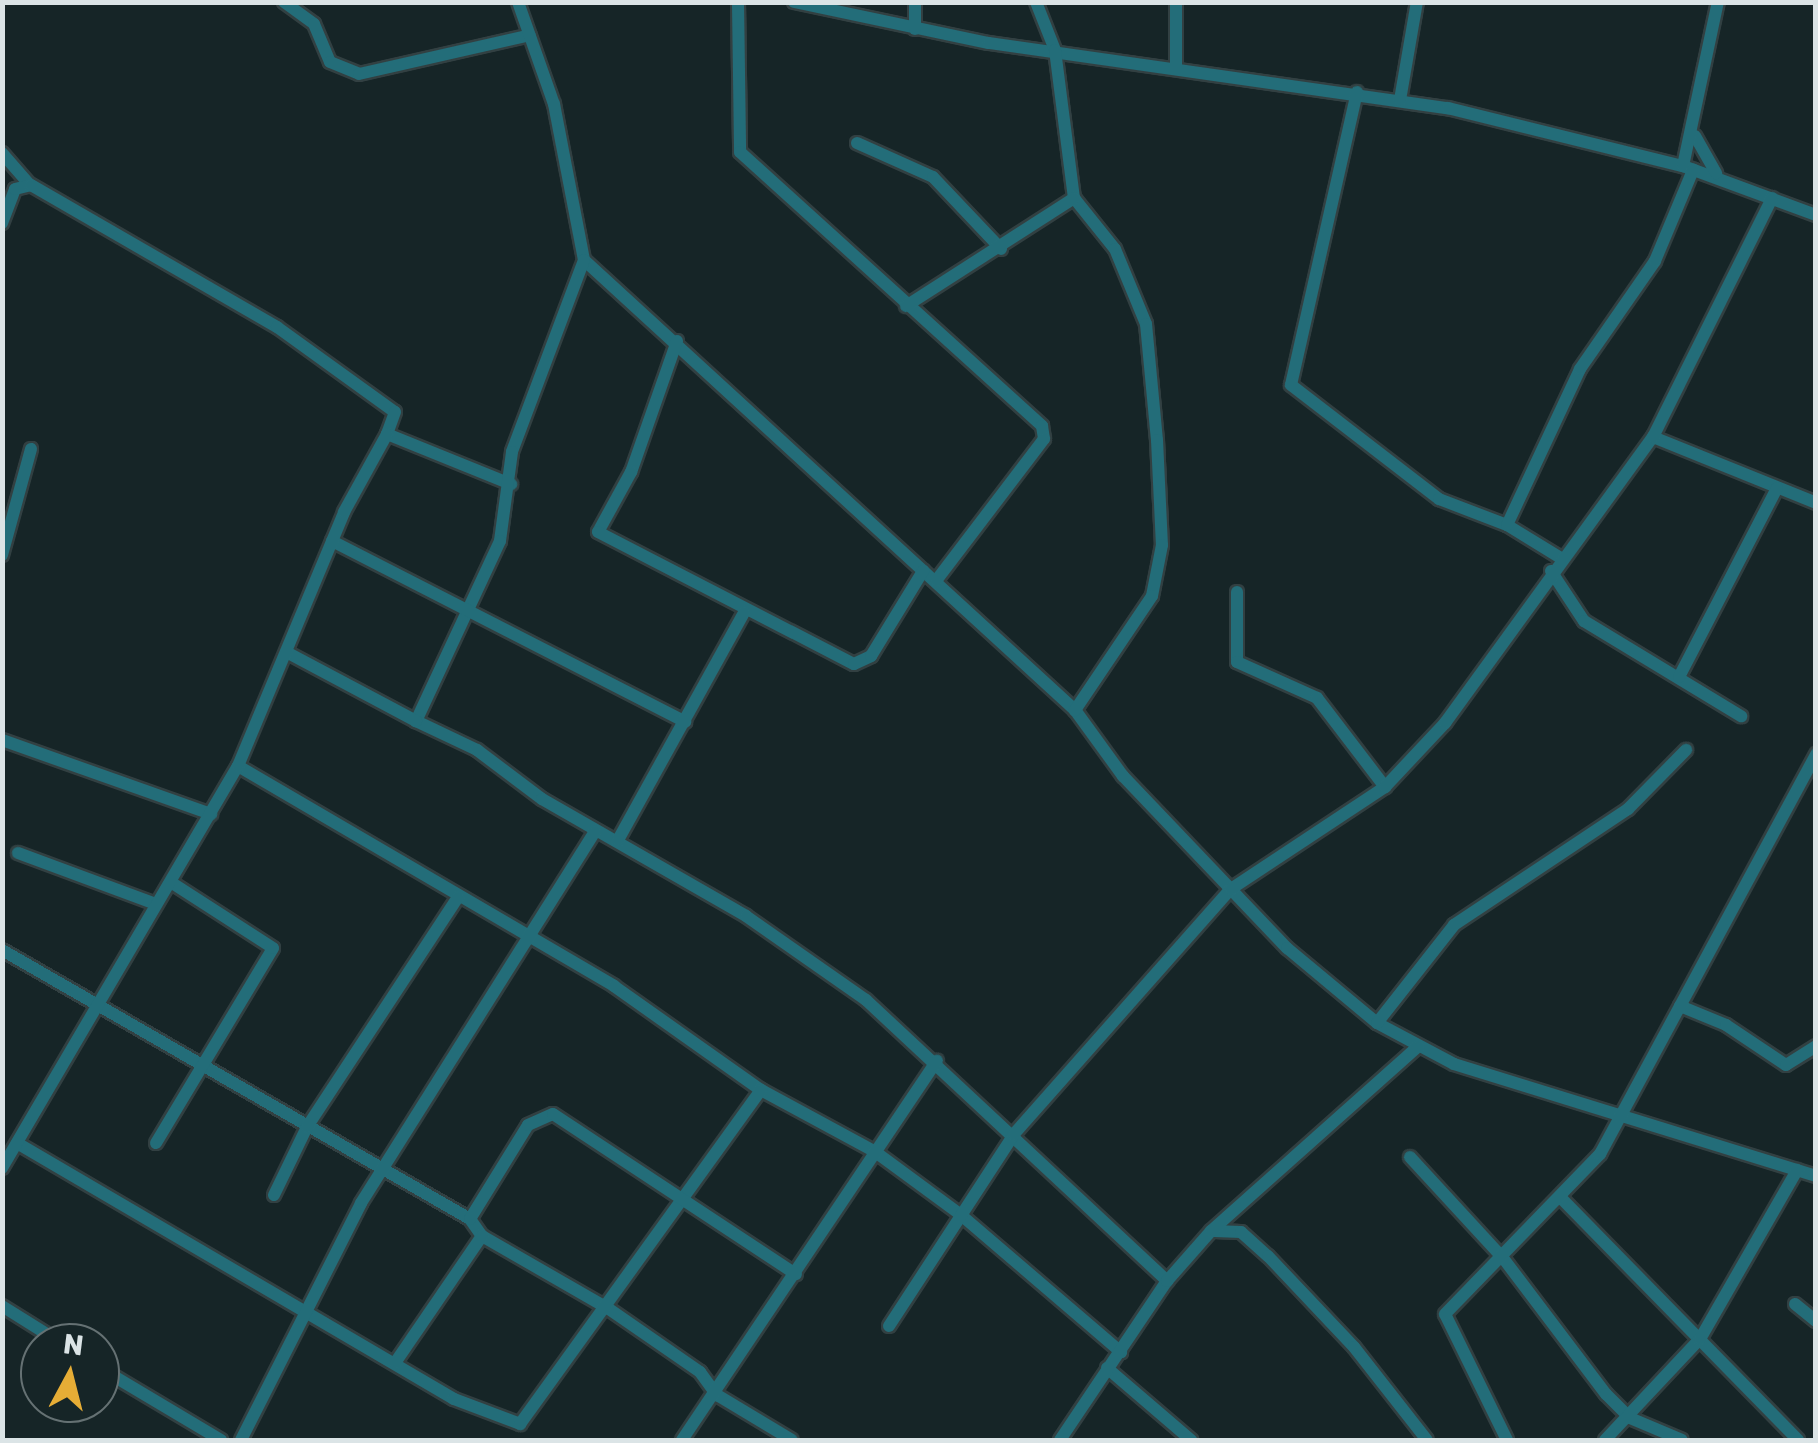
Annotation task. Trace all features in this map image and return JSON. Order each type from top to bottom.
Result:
[{"type":"street","points":[[284,2],[314,24],[330,62],[359,74],[530,35]]},
{"type":"street","points":[[416,721],[500,541],[511,484],[512,452],[584,260],[566,153],[518,2]]},
{"type":"street","points":[[738,2],[740,152],[906,306],[1031,412],[1044,440],[936,581]]},
{"type":"street","points":[[794,2],[914,29],[1400,100],[1688,168],[1816,215]]},
{"type":"street","points":[[914,29],[915,2]]},
{"type":"street","points":[[1036,2],[1055,50],[1074,198],[1124,264],[1146,324],[1162,545],[1146,606],[1075,710]]},
{"type":"street","points":[[1176,2],[1176,69]]},
{"type":"street","points":[[1400,100],[1417,2]]},
{"type":"street","points":[[1507,525],[1580,369],[1655,261],[1688,168],[1718,2]]},
{"type":"street","points":[[1357,92],[1292,385],[1439,498],[1507,525],[1560,558]]},
{"type":"street","points":[[1696,123],[1702,158],[1722,178]]},
{"type":"street","points":[[858,143],[932,177],[1001,248]]},
{"type":"street","points":[[2,153],[31,185],[291,336],[395,412],[332,541],[290,654],[238,766],[2,1168]]},
{"type":"street","points":[[3,219],[15,189],[31,185]]},
{"type":"street","points":[[906,306],[1074,198]]},
{"type":"street","points":[[889,1326],[1014,1134],[1231,890],[1385,787],[1445,722],[1560,558],[1652,437],[1772,198]]},
{"type":"street","points":[[584,260],[677,341],[1075,710],[1123,776],[1231,890],[1377,1022],[1419,1046],[1524,1090],[1622,1112],[1816,1176]]},
{"type":"street","points":[[677,341],[631,472],[598,532],[744,612],[862,664],[922,571]]},
{"type":"street","points":[[387,434],[511,484]]},
{"type":"street","points":[[1652,437],[1816,504]]},
{"type":"street","points":[[2,556],[32,449]]},
{"type":"street","points":[[1679,677],[1777,488]]},
{"type":"street","points":[[332,541],[685,722]]},
{"type":"street","points":[[1551,571],[1584,621],[1741,716]]},
{"type":"street","points":[[1237,592],[1237,662],[1317,698],[1385,787]]},
{"type":"street","points":[[618,840],[744,612]]},
{"type":"street","points":[[290,654],[478,750],[595,830],[618,840],[843,983],[938,1062],[1167,1281]]},
{"type":"street","points":[[2,740],[211,814]]},
{"type":"street","points":[[1377,1022],[1454,925],[1628,809],[1686,750]]},
{"type":"street","points":[[1507,1440],[1444,1318],[1563,1200],[1622,1112],[1816,754]]},
{"type":"street","points":[[238,766],[526,933],[761,1090],[874,1152],[962,1214],[1120,1352]]},
{"type":"street","points":[[241,1440],[383,1172],[526,933],[595,830]]},
{"type":"street","points":[[18,853],[156,904]]},
{"type":"street","points":[[156,1143],[274,948],[172,883]]},
{"type":"street","points":[[274,1196],[306,1127],[458,897]]},
{"type":"street","points":[[2,950],[470,1220],[482,1236],[610,1309],[700,1372],[717,1395],[792,1440]]},
{"type":"street","points":[[1680,1006],[1726,1024],[1786,1065],[1816,1046]]},
{"type":"street","points":[[1060,1440],[1167,1281],[1211,1231],[1419,1046]]},
{"type":"street","points":[[682,1440],[717,1395],[874,1152],[938,1062]]},
{"type":"street","points":[[16,1143],[309,1310],[454,1400],[520,1424],[610,1309],[761,1090]]},
{"type":"street","points":[[470,1220],[528,1125],[546,1113],[796,1274]]},
{"type":"street","points":[[1410,1156],[1504,1258],[1630,1418],[1682,1440]]},
{"type":"street","points":[[1605,1440],[1630,1418],[1700,1339],[1797,1170]]},
{"type":"street","points":[[1563,1200],[1798,1440]]},
{"type":"street","points":[[1211,1231],[1241,1232],[1268,1256],[1354,1346],[1427,1440]]},
{"type":"street","points":[[395,1363],[482,1236]]},
{"type":"street","points":[[1795,1304],[1816,1321]]},
{"type":"street","points":[[2,1306],[29,1323]]},
{"type":"street","points":[[1107,1368],[1191,1440]]},
{"type":"street","points":[[120,1380],[221,1440]]}]
